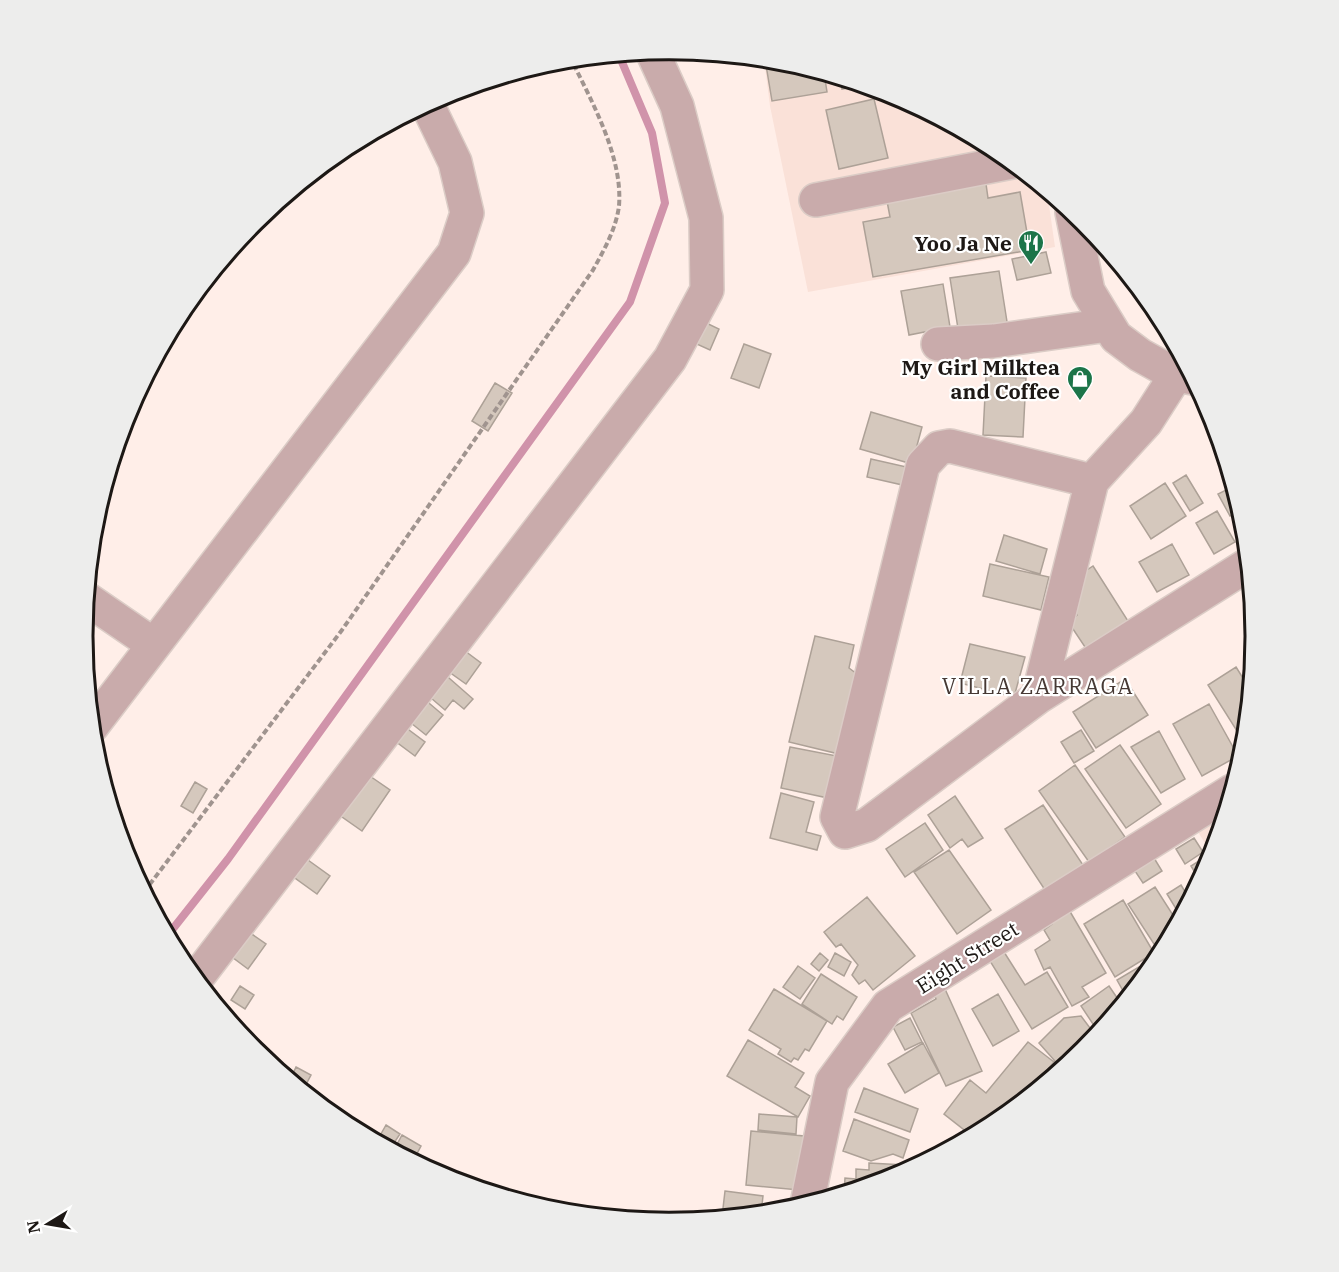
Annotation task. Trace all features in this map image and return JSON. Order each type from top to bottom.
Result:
[{"type":"street","points":[[202,971],[670,359],[707,290],[706,218],[678,106],[656,60]]},
{"type":"street","points":[[99,717],[454,253],[467,213],[455,162],[431,112]]},
{"type":"street","points":[[816,200],[1000,164]]},
{"type":"street","points":[[1075,227],[1088,291],[1116,337],[1140,355],[1183,376]]},
{"type":"street","points":[[938,344],[994,341],[1108,325]]},
{"type":"street","points":[[1038,697],[1092,481],[1184,377]]},
{"type":"street","points":[[1092,481],[950,446],[939,448],[923,465],[837,817],[845,832],[867,825],[1038,697],[1242,569]]},
{"type":"street","points":[[95,603],[154,645]]},
{"type":"street","name":"Eight Street","points":[[809,1194],[832,1082],[888,1006],[1222,797]]},
{"type":"path","points":[[150,884],[342,630],[593,270],[606,246],[618,207],[619,183],[608,142],[575,68]]},
{"type":"shaded area","points":[[765,68],[819,80],[855,91],[924,119],[990,157],[1049,203],[1055,247],[808,292],[770,106]]},
{"type":"shaded area","points":[[1219,809],[1206,845],[1193,824]]},
{"type":"building","points":[[767,68],[825,82],[827,92],[772,101]]},
{"type":"building","points":[[874,99],[888,158],[839,169],[826,110]]},
{"type":"building","points":[[986,184],[988,198],[1020,192],[1030,250],[873,277],[863,222],[890,217],[887,201]]},
{"type":"building","name":"Yoo Ja Ne","points":[[1046,252],[1051,273],[1017,280],[1012,259]]},
{"type":"building","points":[[999,271],[1008,328],[959,335],[950,278]]},
{"type":"building","points":[[943,284],[950,327],[909,335],[901,291]]},
{"type":"building","points":[[700,320],[719,329],[710,350],[690,341]]},
{"type":"building","points":[[744,344],[771,354],[759,388],[731,378]]},
{"type":"building","points":[[986,376],[1026,378],[1023,437],[983,435]]},
{"type":"building","points":[[495,383],[512,393],[488,431],[472,421]]},
{"type":"building","points":[[871,412],[922,427],[912,464],[860,449]]},
{"type":"building","points":[[871,459],[911,468],[907,486],[867,477]]},
{"type":"building","points":[[1186,475],[1203,503],[1190,511],[1173,483]]},
{"type":"building","points":[[1165,483],[1186,516],[1151,539],[1130,506]]},
{"type":"building","points":[[1227,490],[1232,515],[1230,516],[1218,494]]},
{"type":"building","points":[[1217,511],[1235,542],[1214,554],[1196,523]]},
{"type":"building","points":[[1004,535],[1047,549],[1040,574],[996,561]]},
{"type":"building","points":[[1172,544],[1189,575],[1157,592],[1139,562]]},
{"type":"building","points":[[990,564],[1049,577],[1041,610],[983,596]]},
{"type":"building","points":[[1093,566],[1128,621],[1087,650],[1069,623],[1077,615],[1071,603],[1075,578]]},
{"type":"building","points":[[815,636],[854,645],[849,668],[865,680],[839,754],[789,742]]},
{"type":"building","points":[[970,644],[1025,657],[1014,697],[960,683]]},
{"type":"building","points":[[461,648],[481,663],[466,684],[445,669]]},
{"type":"building","points":[[1236,667],[1244,679],[1237,731],[1208,685]]},
{"type":"building","points":[[441,671],[473,699],[464,709],[453,700],[445,710],[424,692]]},
{"type":"building","points":[[1125,679],[1148,715],[1096,748],[1073,712]]},
{"type":"building","points":[[423,698],[443,715],[426,735],[406,719]]},
{"type":"building","points":[[1209,704],[1234,749],[1231,760],[1202,776],[1173,724]]},
{"type":"building","points":[[401,724],[425,742],[415,756],[391,738]]},
{"type":"building","points":[[1081,730],[1094,751],[1074,763],[1061,742]]},
{"type":"building","points":[[1159,731],[1185,779],[1161,793],[1131,747]]},
{"type":"building","points":[[1120,745],[1161,804],[1126,828],[1085,769]]},
{"type":"building","points":[[790,747],[837,756],[828,798],[781,788]]},
{"type":"building","points":[[1075,765],[1125,837],[1089,862],[1039,791]]},
{"type":"building","points":[[364,772],[390,790],[362,831],[335,812]]},
{"type":"building","points":[[195,782],[207,789],[193,813],[181,806]]},
{"type":"building","points":[[781,793],[814,802],[806,832],[821,836],[817,850],[770,838]]},
{"type":"building","points":[[955,796],[983,838],[968,847],[962,839],[950,848],[928,815]]},
{"type":"building","points":[[1043,805],[1083,865],[1045,890],[1005,829]]},
{"type":"building","points":[[925,823],[943,850],[905,877],[886,849]]},
{"type":"building","points":[[1194,838],[1203,852],[1185,864],[1176,849]]},
{"type":"building","points":[[949,850],[991,910],[957,934],[914,872]]},
{"type":"building","points":[[301,855],[330,876],[317,894],[288,873]]},
{"type":"building","points":[[1154,858],[1162,871],[1143,883],[1135,871]]},
{"type":"building","points":[[1200,860],[1195,872],[1191,866]]},
{"type":"building","points":[[1181,885],[1185,892],[1176,909],[1167,894]]},
{"type":"building","points":[[1155,887],[1173,915],[1154,944],[1128,904]]},
{"type":"building","points":[[867,897],[915,956],[873,990],[865,980],[859,984],[852,975],[858,965],[841,944],[836,947],[824,932]]},
{"type":"building","points":[[1123,900],[1152,950],[1147,957],[1115,977],[1084,924]]},
{"type":"building","points":[[1065,903],[1106,973],[1082,987],[1089,997],[1072,1006],[1050,967],[1044,970],[1035,950],[1050,940],[1044,930],[1052,924],[1047,914]]},
{"type":"building","points":[[246,930],[266,944],[248,969],[228,954]]},
{"type":"building","points":[[1004,952],[1025,985],[1047,972],[1068,1007],[1032,1029],[990,961]]},
{"type":"building","points":[[820,953],[828,960],[819,971],[811,964]]},
{"type":"building","points":[[835,953],[851,962],[844,976],[828,967]]},
{"type":"building","points":[[798,966],[815,978],[800,999],[783,987]]},
{"type":"building","points":[[1139,967],[1123,991],[1117,980]]},
{"type":"building","points":[[821,974],[857,997],[843,1020],[837,1016],[832,1024],[802,1004]]},
{"type":"building","points":[[240,986],[254,995],[245,1009],[231,1000]]},
{"type":"building","points":[[1109,986],[1117,998],[1094,1025],[1081,1006]]},
{"type":"building","points":[[774,989],[827,1021],[809,1051],[805,1049],[798,1060],[794,1058],[791,1062],[778,1054],[781,1049],[749,1030]]},
{"type":"building","points":[[945,989],[982,1071],[946,1086],[911,1013],[936,999],[934,994]]},
{"type":"building","points":[[998,994],[1019,1031],[993,1046],[972,1009]]},
{"type":"building","points":[[1081,1016],[1091,1029],[1056,1062],[1039,1043],[1064,1018]]},
{"type":"building","points":[[910,1018],[922,1042],[905,1050],[893,1027]]},
{"type":"building","points":[[748,1040],[804,1073],[795,1087],[810,1096],[798,1117],[727,1076]]},
{"type":"building","points":[[1028,1042],[1054,1062],[1020,1093],[965,1130],[944,1114],[970,1080],[986,1093]]},
{"type":"building","points":[[923,1043],[939,1073],[905,1093],[888,1064]]},
{"type":"building","points":[[296,1067],[311,1075],[307,1083],[294,1072]]},
{"type":"building","points":[[864,1088],[918,1109],[910,1132],[855,1112]]},
{"type":"building","points":[[759,1114],[797,1117],[796,1134],[758,1130]]},
{"type":"building","points":[[854,1119],[909,1140],[903,1158],[893,1154],[871,1161],[843,1151]]},
{"type":"building","points":[[386,1125],[400,1134],[395,1142],[381,1135]]},
{"type":"building","points":[[751,1131],[804,1136],[799,1190],[746,1185]]},
{"type":"building","points":[[402,1135],[421,1146],[417,1154],[397,1144]]},
{"type":"building","points":[[869,1163],[898,1165],[845,1184],[845,1178],[856,1179],[856,1169],[869,1170]]},
{"type":"building","points":[[725,1191],[763,1196],[762,1204],[723,1209]]},
{"type":"waterway","points":[[174,928],[228,859],[630,302],[665,203],[652,133],[622,62]]},
{"type":"place","name":"Yoo Ja Ne","points":[[1031,266]]},
{"type":"place","name":"My Girl Milktea and Coffee","points":[[1080,402]]},
{"type":"district","name":"VILLA ZARRAGA","points":[[1038,685]]}]
